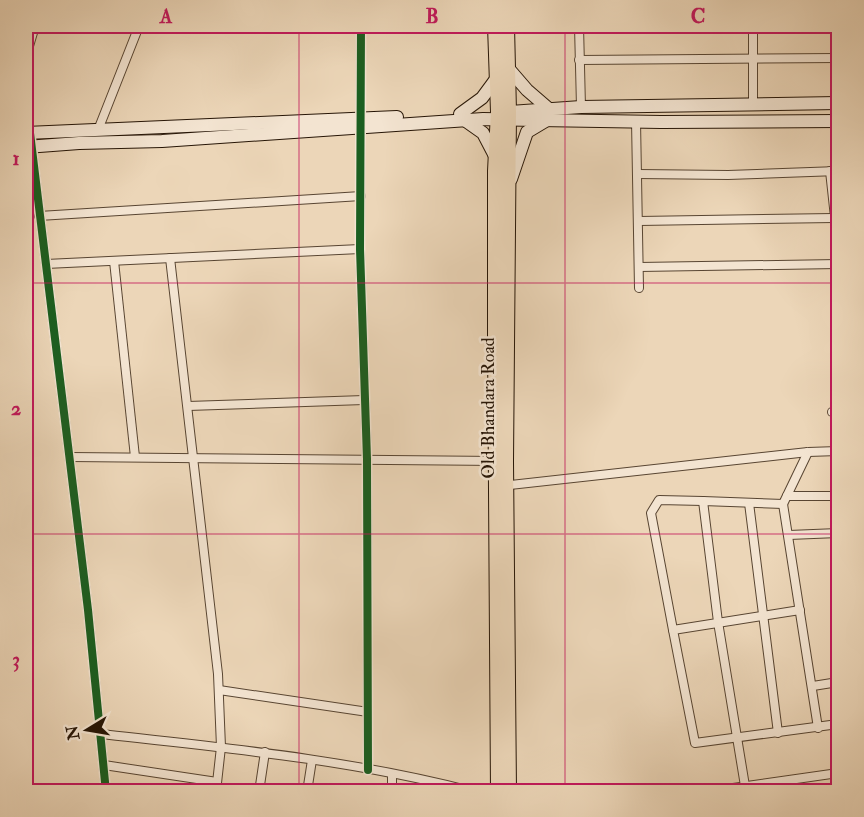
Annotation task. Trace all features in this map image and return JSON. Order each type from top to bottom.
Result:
[{"type":"highway","points":[[495,26],[496,79],[503,115],[496,158],[502,261]]},
{"type":"highway","name":"Old Bhandara Road","points":[[507,26],[508,68],[503,115],[508,189],[502,261],[501,379],[507,790]]},
{"type":"main road","points":[[508,68],[549,115]]},
{"type":"main road","points":[[463,117],[482,98],[496,79]]},
{"type":"main road","points":[[508,189],[527,132],[549,115],[581,107],[838,103]]},
{"type":"main road","points":[[29,147],[151,141],[503,115],[549,115],[636,121],[838,121]]},
{"type":"main road","points":[[463,117],[483,133],[496,158]]},
{"type":"main road","points":[[28,133],[362,124]]},
{"type":"street","points":[[26,56],[35,26]]},
{"type":"street","points":[[98,130],[139,26]]},
{"type":"street","points":[[362,26],[360,249],[367,459],[368,770]]},
{"type":"street","points":[[579,26],[581,107]]},
{"type":"street","points":[[753,26],[753,104]]},
{"type":"street","points":[[579,60],[838,58]]},
{"type":"street","points":[[26,121],[70,457],[106,792]]},
{"type":"street","points":[[636,121],[639,288]]},
{"type":"street","points":[[638,174],[728,175],[834,171],[834,218],[838,245]]},
{"type":"street","points":[[39,216],[361,196]]},
{"type":"street","points":[[639,221],[834,218]]},
{"type":"street","points":[[46,264],[360,249]]},
{"type":"street","points":[[170,258],[219,690],[221,747],[216,792]]},
{"type":"street","points":[[114,261],[135,457]]},
{"type":"street","points":[[639,267],[838,264]]},
{"type":"street","points":[[188,406],[364,399]]},
{"type":"street","points":[[501,486],[808,452],[838,451]]},
{"type":"street","points":[[808,452],[785,500],[818,728]]},
{"type":"street","points":[[70,457],[501,462]]},
{"type":"street","points":[[838,496],[749,503],[659,500],[651,513],[695,743],[838,724]]},
{"type":"street","points":[[703,501],[718,622],[746,789]]},
{"type":"street","points":[[749,503],[778,733]]},
{"type":"street","points":[[789,535],[838,533]]},
{"type":"street","points":[[673,630],[800,610]]},
{"type":"street","points":[[813,686],[838,682]]},
{"type":"street","points":[[219,690],[368,712]]},
{"type":"street","points":[[101,734],[266,752],[435,781],[475,792]]},
{"type":"street","points":[[266,752],[260,790],[276,792]]},
{"type":"street","points":[[308,792],[312,760]]},
{"type":"street","points":[[104,765],[217,782]]},
{"type":"street","points":[[705,792],[746,789],[838,773]]},
{"type":"street","points":[[392,774],[392,792]]},
{"type":"cycle path","points":[[361,26],[360,249],[367,459],[368,770]]},
{"type":"cycle path","points":[[26,121],[30,133],[88,610],[106,792]]}]
